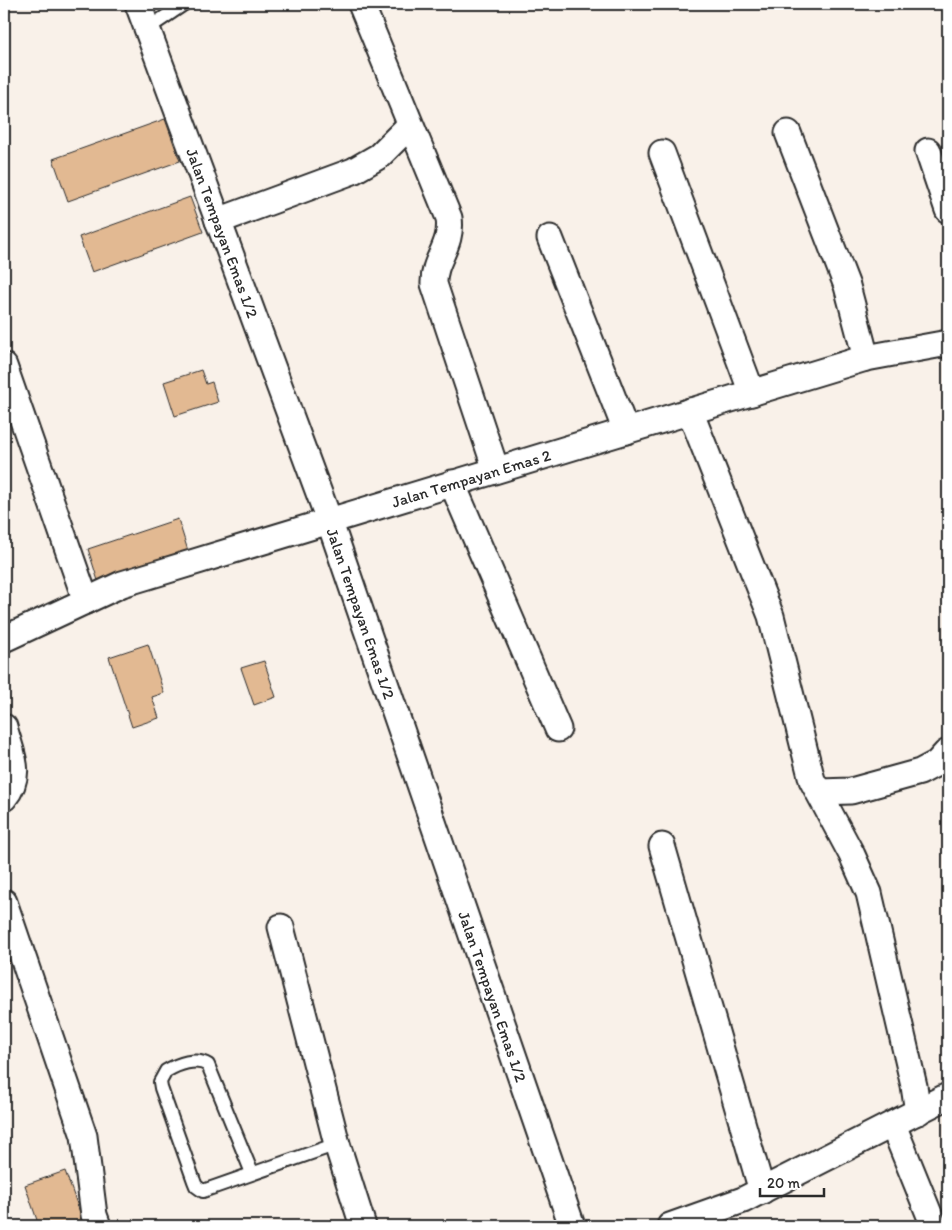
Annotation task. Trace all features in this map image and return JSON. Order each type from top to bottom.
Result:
[{"type":"street","name":"Jalan Tempayan Emas 1/2","points":[[138,4],[329,520],[572,1226]]},
{"type":"street","points":[[361,4],[448,218],[450,235],[434,275],[434,284],[496,470]]},
{"type":"street","points":[[218,221],[352,171],[380,156],[410,125]]},
{"type":"street","points":[[788,133],[847,286],[866,358]]},
{"type":"street","points":[[928,151],[948,210]]},
{"type":"street","points":[[662,153],[752,393]]},
{"type":"street","points":[[550,238],[626,430]]},
{"type":"street","name":"Jalan Tempayan Emas 2","points":[[4,639],[122,584],[866,358],[948,343]]},
{"type":"street","points":[[4,366],[86,600]]},
{"type":"street","points":[[690,412],[771,616],[812,780],[852,855],[869,893],[914,1086],[918,1112]]},
{"type":"street","points":[[452,483],[558,729]]},
{"type":"street","points":[[4,727],[16,775],[14,784],[4,798]]},
{"type":"street","points":[[819,792],[851,791],[920,772],[937,763],[948,752]]},
{"type":"street","points":[[662,846],[762,1191]]},
{"type":"street","points":[[4,902],[84,1136],[94,1215],[98,1226]]},
{"type":"street","points":[[281,927],[338,1144],[363,1226]]},
{"type":"street","points":[[670,1226],[743,1200],[948,1096]]},
{"type":"street","points":[[893,1124],[934,1226]]},
{"type":"lane","points":[[147,29],[184,4]]},
{"type":"lane","points":[[252,1173],[208,1065],[203,1062],[192,1061],[166,1071],[160,1082],[161,1088],[196,1186],[203,1191],[338,1144]]},
{"type":"building","points":[[165,119],[180,161],[68,201],[53,159]]},
{"type":"building","points":[[190,197],[203,232],[92,272],[79,237]]},
{"type":"building","points":[[201,370],[206,384],[212,382],[218,402],[175,416],[164,382]]},
{"type":"building","points":[[178,519],[189,554],[99,584],[88,549]]},
{"type":"building","points":[[148,644],[164,693],[152,697],[159,718],[132,727],[109,657]]},
{"type":"building","points":[[264,661],[276,697],[254,705],[241,668]]},
{"type":"building","points":[[4,934],[13,962],[4,965]]},
{"type":"building","points":[[65,1171],[85,1226],[39,1226],[25,1185]]}]
